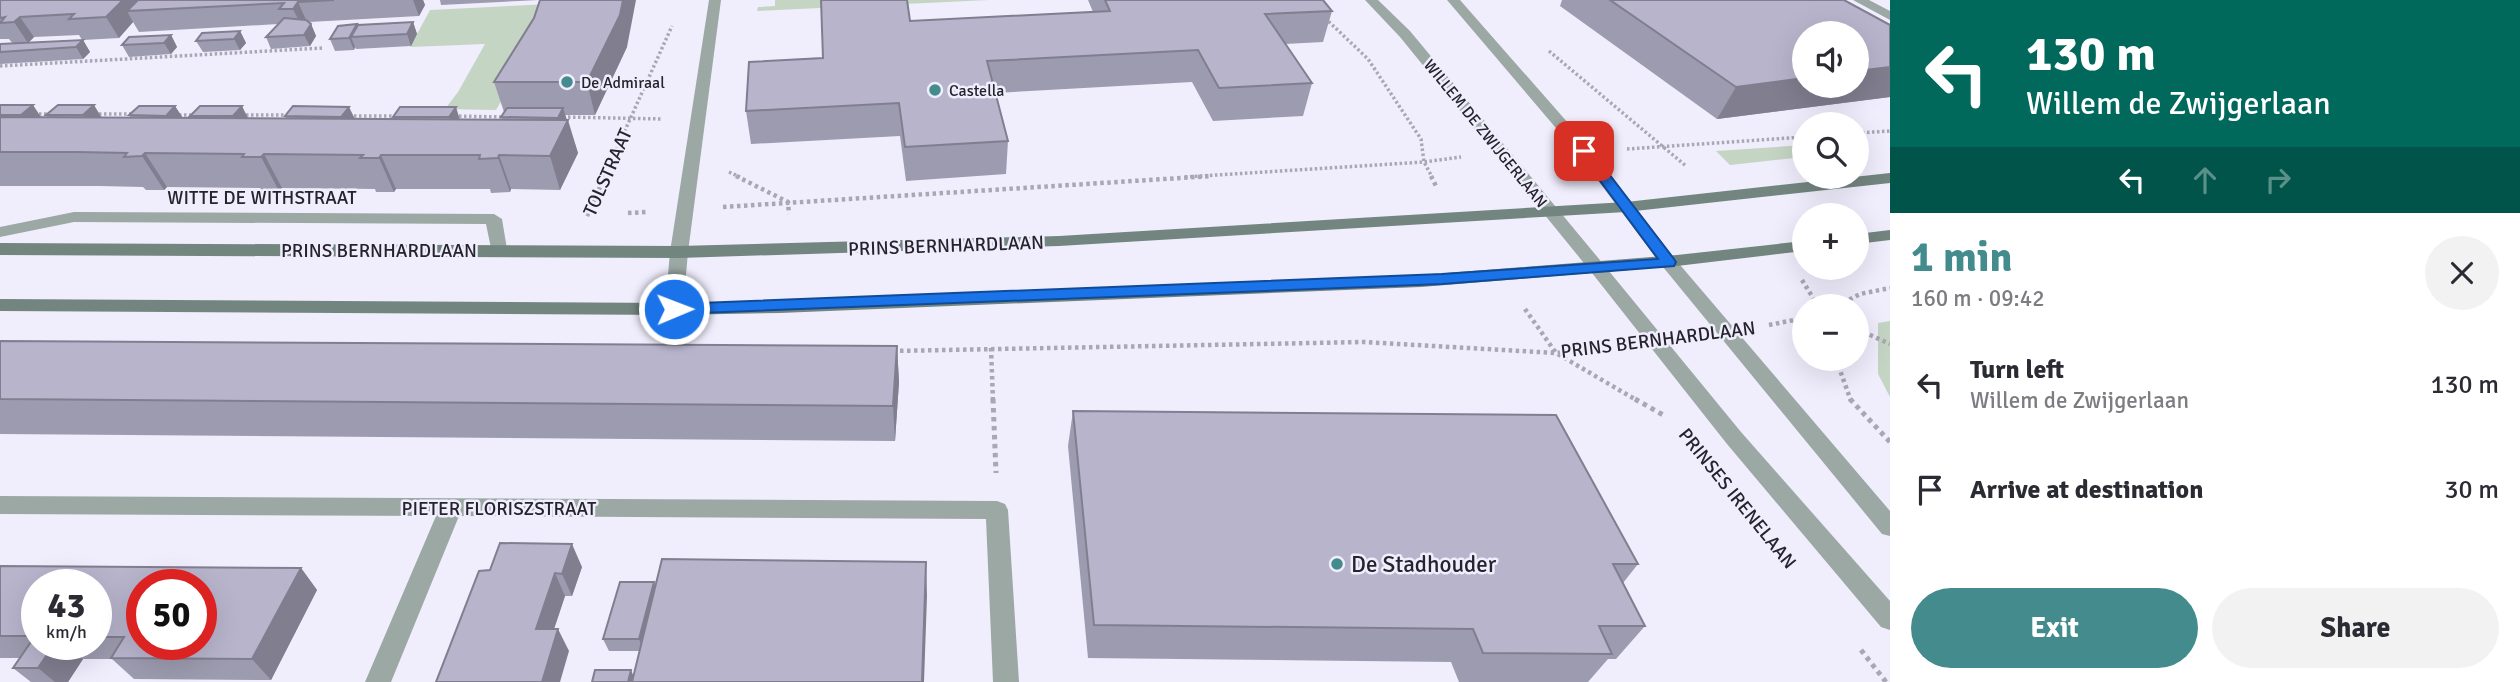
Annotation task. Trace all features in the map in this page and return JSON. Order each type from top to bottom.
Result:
[{"type":"main road","name":"PRINS BERNHARDLAAN","points":[[0,249],[498,249],[679,252],[1059,241],[1626,207],[1890,177]]},
{"type":"main road","points":[[1869,238],[1890,235]]},
{"type":"main road","points":[[0,305],[674,309],[1110,294],[1598,269],[1792,247]]},
{"type":"street","points":[[674,309],[679,252],[715,0]]},
{"type":"street","name":"WILLEM DE ZWIJGERLAAN","points":[[1371,0],[1405,34],[1598,269]]},
{"type":"street","points":[[1453,0],[1584,151],[1669,262],[1890,527]]},
{"type":"street","points":[[1859,0],[1890,16]]},
{"type":"street","name":"WITTE DE WITHSTRAAT","points":[[0,232],[74,218],[494,219],[498,249]]},
{"type":"street","name":"PRINSES IRENELAAN","points":[[1598,269],[1734,438],[1890,619]]},
{"type":"street","name":"PIETER FLORISZSTRAAT","points":[[0,505],[997,510]]},
{"type":"street","points":[[378,682],[451,508]]},
{"type":"street","points":[[997,510],[1006,682]]},
{"type":"path","points":[[1318,9],[1368,59],[1421,139],[1424,162],[1440,195],[1457,218]]},
{"type":"path","name":"TOLSTRAAT","points":[[574,250],[674,21]]},
{"type":"path","points":[[0,66],[322,48]]},
{"type":"path","points":[[1548,50],[1575,78],[1668,146]]},
{"type":"path","points":[[25,114],[64,114]]},
{"type":"path","points":[[89,114],[145,114]]},
{"type":"path","points":[[121,124],[131,114]]},
{"type":"path","points":[[173,115],[200,115]]},
{"type":"path","points":[[228,115],[298,115]]},
{"type":"path","points":[[339,116],[409,116]]},
{"type":"path","points":[[451,116],[506,117]]},
{"type":"path","points":[[562,117],[699,120]]},
{"type":"path","points":[[1869,132],[1890,131]]},
{"type":"path","points":[[1584,151],[1792,138]]},
{"type":"path","points":[[624,213],[1503,155]]},
{"type":"path","points":[[587,215],[600,214]]},
{"type":"path","points":[[1860,294],[1890,288]]},
{"type":"path","name":"PRINS BERNHARDLAAN","points":[[1729,331],[1792,320]]},
{"type":"path","points":[[1869,334],[1890,344]]},
{"type":"path","name":"PRINS BERNHARDLAAN","points":[[883,351],[1364,342],[1556,353],[1657,343]]},
{"type":"path","points":[[990,348],[997,510]]},
{"type":"path","name":"PRINSES IRENELAAN","points":[[1556,353],[1668,418]]},
{"type":"path","points":[[1840,371],[1848,397],[1890,442]]},
{"type":"path","points":[[1852,639],[1886,682]]},
{"type":"green space","points":[[775,0],[989,0],[757,11],[758,7],[775,6]]},
{"type":"green space","points":[[550,4],[534,45],[496,110],[445,109],[458,92],[485,44],[410,47],[430,10]]},
{"type":"green space","points":[[1792,146],[1792,158],[1730,165],[1716,151]]},
{"type":"green space","points":[[1890,321],[1890,397],[1878,374],[1878,323]]},
{"type":"building","points":[[0,0],[123,0],[106,17],[69,19],[74,14],[20,17],[14,22],[0,23],[5,17],[0,18]]},
{"type":"building","points":[[138,0],[334,0],[298,2],[293,9],[279,9],[284,3],[127,11]]},
{"type":"building","points":[[540,0],[623,0],[620,15],[587,82],[494,82],[534,18]]},
{"type":"building","points":[[821,0],[907,0],[910,21],[1110,11],[1105,0],[1323,0],[1332,11],[1265,14],[1312,83],[1219,88],[1198,50],[987,61],[1008,141],[905,147],[899,103],[746,111],[749,62],[823,58]]},
{"type":"building","points":[[1610,0],[1844,0],[1890,25],[1890,67],[1869,70],[1869,21],[1792,21],[1792,80],[1736,87]]},
{"type":"building","points":[[284,18],[306,20],[311,24],[304,35],[266,37]]},
{"type":"building","points":[[413,22],[407,34],[351,37],[358,25]]},
{"type":"building","points":[[357,24],[349,38],[330,39],[338,26]]},
{"type":"building","points":[[240,31],[234,39],[196,41],[202,33]]},
{"type":"building","points":[[171,35],[164,43],[122,45],[129,37]]},
{"type":"building","points":[[83,40],[76,47],[0,52],[0,44]]},
{"type":"building","points":[[0,105],[33,105],[21,115],[0,115]]},
{"type":"building","points":[[58,105],[94,105],[83,115],[46,115]]},
{"type":"building","points":[[139,106],[175,106],[166,116],[129,115]]},
{"type":"building","points":[[200,106],[242,106],[233,116],[190,116]]},
{"type":"building","points":[[293,106],[349,107],[341,117],[285,116]]},
{"type":"building","points":[[400,107],[456,107],[449,117],[393,117]]},
{"type":"building","points":[[507,108],[563,108],[558,118],[501,117]]},
{"type":"building","points":[[0,117],[568,120],[550,156],[499,155],[498,158],[479,159],[480,155],[381,155],[379,158],[360,158],[363,155],[264,154],[261,157],[242,157],[244,154],[145,153],[142,156],[124,157],[127,153],[0,152]]},
{"type":"building","points":[[0,341],[897,346],[893,406],[0,399]]},
{"type":"building","name":"De Stadhouder","points":[[1073,411],[1556,415],[1638,564],[1613,564],[1645,626],[1599,626],[1612,654],[1483,653],[1473,629],[1094,625]]},
{"type":"building","points":[[500,543],[572,544],[562,574],[555,573],[536,629],[558,629],[542,682],[436,682],[479,571],[490,570]]},
{"type":"building","points":[[662,559],[926,562],[922,682],[632,682]]},
{"type":"building","points":[[0,566],[301,568],[252,659],[217,659],[217,569],[126,569],[126,658],[112,658],[124,637],[112,637],[112,569],[21,569],[21,636],[0,636]]},
{"type":"building","points":[[620,582],[654,582],[639,639],[603,639]]},
{"type":"building","points":[[21,656],[21,660],[43,660],[38,668],[13,668]]},
{"type":"building","points":[[595,670],[631,670],[628,682],[592,682]]},
{"type":"place","name":"De Admiraal","points":[[567,82]]},
{"type":"place","name":"Castella","points":[[935,90]]},
{"type":"place","name":"De Stadhouder","points":[[1337,564]]},
{"type":"route","points":[[674,309],[780,307],[1442,279],[1669,262],[1584,151]]}]
